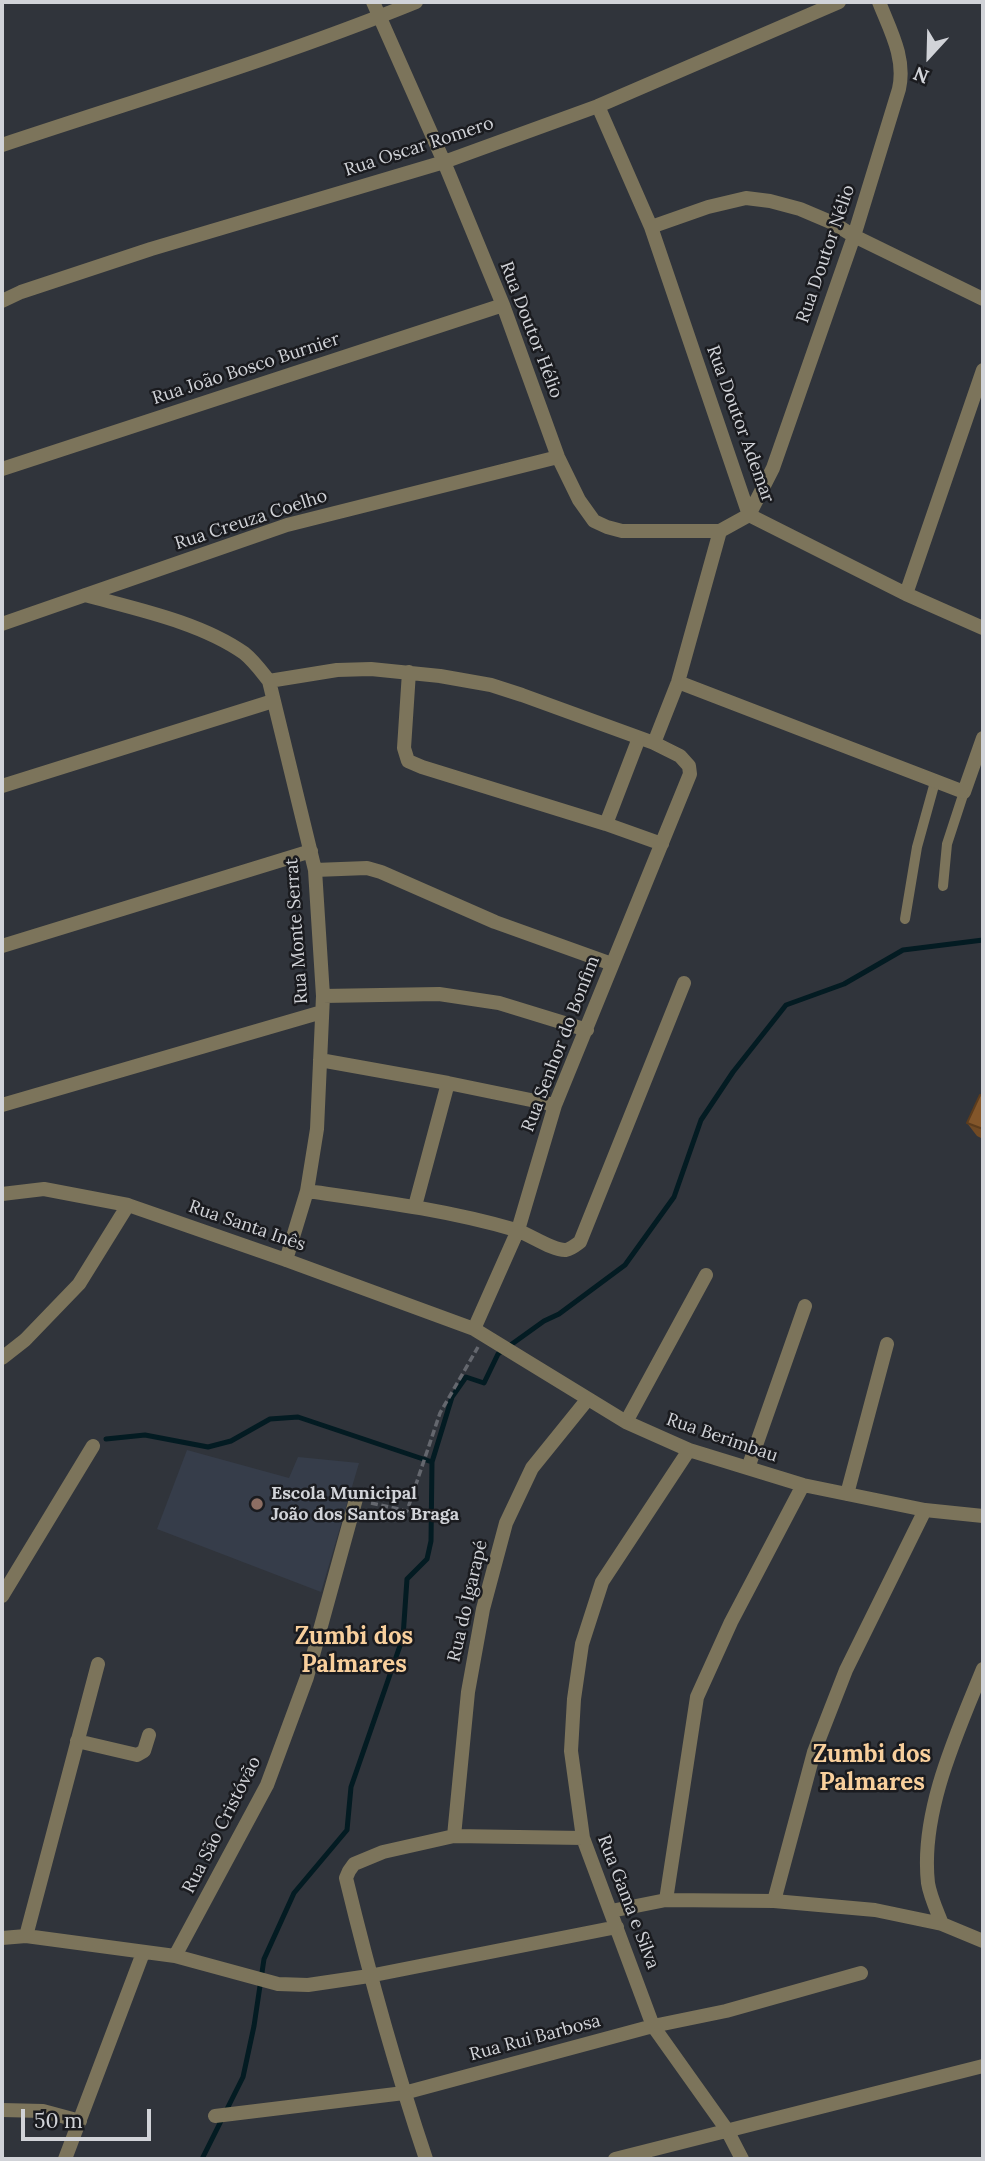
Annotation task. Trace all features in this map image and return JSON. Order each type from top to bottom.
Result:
[{"type":"street","name":"Rua Doutor Hélio","points":[[373,2],[444,162],[502,304],[558,457],[587,512],[594,521],[622,531],[720,531],[749,515]]},
{"type":"street","points":[[2,145],[223,72],[416,2]]},
{"type":"street","name":"Rua Oscar Romero","points":[[2,301],[21,292],[151,248],[444,162],[598,106],[839,2]]},
{"type":"street","name":"Rua Doutor Nélio","points":[[749,515],[773,468],[854,236],[902,78],[900,57],[878,2]]},
{"type":"street","name":"Rua Doutor Ademar","points":[[598,106],[651,227],[749,515],[906,594],[983,628]]},
{"type":"street","points":[[651,227],[708,206],[746,198],[770,201],[800,209],[833,223],[854,236],[983,299]]},
{"type":"street","name":"Rua João Bosco Burnier","points":[[2,469],[502,304]]},
{"type":"street","points":[[906,594],[983,370]]},
{"type":"street","name":"Rua Creuza Coelho","points":[[2,624],[287,525],[558,457]]},
{"type":"street","points":[[85,596],[149,613],[223,640],[251,659],[269,681],[337,670],[371,669],[491,685],[654,743],[678,682],[720,531]]},
{"type":"street","points":[[409,672],[404,748],[408,761],[662,844]]},
{"type":"street","name":"Rua Monte Serrat","points":[[269,681],[315,870],[323,996],[317,1129],[307,1191],[286,1260]]},
{"type":"street","points":[[678,682],[964,792],[983,738]]},
{"type":"street","points":[[2,786],[273,701]]},
{"type":"street","points":[[606,824],[639,738]]},
{"type":"street","name":"Rua Senhor do Bonfim","points":[[479,1333],[518,1230],[555,1105],[690,774],[689,765],[684,760],[654,743]]},
{"type":"street","points":[[2,946],[311,851]]},
{"type":"street","points":[[315,870],[367,868],[381,872],[495,922],[612,964]]},
{"type":"street","points":[[307,1191],[415,1206],[518,1230],[568,1250],[580,1242],[684,983]]},
{"type":"street","points":[[323,996],[439,994],[499,1003],[587,1030]]},
{"type":"street","points":[[2,1105],[322,1012]]},
{"type":"street","points":[[320,1060],[555,1105]]},
{"type":"street","points":[[415,1206],[448,1083]]},
{"type":"street","name":"Rua Santa Inês","points":[[2,1194],[44,1189],[128,1205],[286,1260],[479,1333]]},
{"type":"street","points":[[2,1358],[25,1340],[79,1284],[128,1205]]},
{"type":"street","points":[[626,1422],[706,1275]]},
{"type":"street","points":[[748,1468],[805,1306]]},
{"type":"street","name":"Rua Berimbau","points":[[479,1333],[626,1422],[689,1450],[803,1485],[925,1510],[983,1516]]},
{"type":"street","points":[[847,1493],[887,1344]]},
{"type":"street","name":"Rua do Igarapé","points":[[454,1836],[468,1692],[483,1609],[506,1523],[532,1468],[587,1400]]},
{"type":"street","points":[[2,1596],[93,1446]]},
{"type":"street","name":"Rua Gama e Silva","points":[[689,1450],[601,1582],[582,1644],[574,1699],[571,1751],[583,1838],[653,2026],[727,2130],[742,2159]]},
{"type":"street","points":[[666,1900],[697,1697],[730,1622],[803,1485]]},
{"type":"street","name":"Rua São Cristóvão","points":[[175,1956],[267,1785],[307,1677],[356,1499]]},
{"type":"street","points":[[774,1902],[814,1752],[846,1670],[925,1510]]},
{"type":"street","points":[[26,1936],[98,1664]]},
{"type":"street","points":[[942,1924],[929,1884],[929,1838],[942,1773],[983,1669]]},
{"type":"street","points":[[77,1741],[137,1755],[144,1751],[149,1735]]},
{"type":"street","points":[[426,2159],[369,1976],[346,1878],[349,1871],[354,1864],[383,1852],[454,1836],[583,1838]]},
{"type":"street","points":[[611,1911],[666,1900],[774,1902],[875,1910],[942,1924],[983,1941]]},
{"type":"street","points":[[2,1938],[26,1936],[175,1956],[278,1984],[308,1985],[369,1976],[618,1927]]},
{"type":"street","points":[[65,2159],[143,1953]]},
{"type":"street","name":"Rua Rui Barbosa","points":[[215,2116],[404,2093],[653,2026],[726,2011],[861,1973]]},
{"type":"street","points":[[615,2159],[983,2066]]},
{"type":"street","points":[[2,2110],[43,2111],[80,2121]]},
{"type":"lane","points":[[905,919],[917,847],[935,782]]},
{"type":"lane","points":[[943,886],[947,844],[964,792]]},
{"type":"path","points":[[356,1499],[407,1511],[440,1413],[479,1333]]},
{"type":"shaded area","name":"Escola Municipal João dos Santos Braga","points":[[187,1450],[289,1478],[298,1457],[359,1463],[321,1592],[157,1529]]},
{"type":"building","points":[[980,1095],[983,1096],[983,1129],[967,1123]]},
{"type":"waterway","points":[[202,2159],[243,2077],[264,1959],[294,1893],[347,1830],[351,1787],[403,1637],[407,1579],[427,1559],[431,1541],[432,1462],[452,1397],[466,1377],[484,1383],[498,1354],[544,1321],[559,1314],[625,1265],[674,1197],[701,1120],[733,1072],[786,1005],[844,984],[903,950],[983,940]]},
{"type":"waterway","points":[[106,1439],[145,1435],[208,1447],[231,1441],[270,1419],[298,1417],[432,1462]]},
{"type":"place","name":"Escola Municipal João dos Santos Braga","points":[[257,1504]]},
{"type":"district","name":"Zumbi dos Palmares","points":[[354,1651]]},
{"type":"district","name":"Zumbi dos Palmares","points":[[872,1769]]}]
